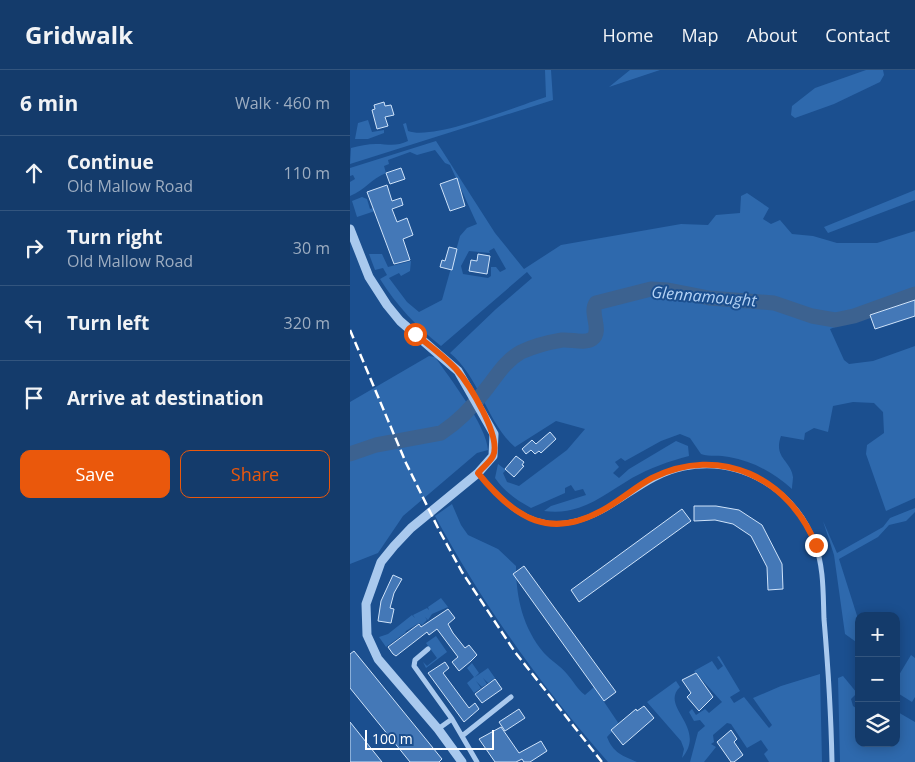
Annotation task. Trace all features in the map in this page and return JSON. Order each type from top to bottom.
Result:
[{"type":"street","points":[[350,229],[369,277],[386,305],[400,321],[458,371],[494,434],[493,456],[478,473],[411,528],[394,546],[382,562],[366,604],[367,635],[378,659],[438,729],[462,762]]},
{"type":"street","points":[[478,473],[497,496],[511,509],[530,518],[556,523],[588,518],[652,478],[681,468],[697,466],[726,467],[745,472],[775,488],[799,512],[810,529],[820,559],[832,762]]},
{"type":"street","points":[[428,649],[415,660],[414,666],[452,719],[477,762]]},
{"type":"street","points":[[462,736],[511,698]]},
{"type":"street","points":[[438,729],[452,719]]},
{"type":"shaded area","points":[[545,70],[551,70],[553,100],[350,164],[351,148],[373,144],[396,145],[408,141],[403,124],[406,123],[408,131],[420,133],[436,131],[476,121],[546,97]]},
{"type":"shaded area","points":[[630,70],[660,70],[609,87]]},
{"type":"shaded area","points":[[866,70],[883,70],[884,75],[880,82],[834,104],[795,118],[791,115],[792,106],[815,88]]},
{"type":"shaded area","points":[[368,120],[372,132],[384,130],[384,133],[368,139],[355,139],[358,123]]},
{"type":"shaded area","points":[[436,141],[495,233],[524,269],[561,245],[681,224],[708,225],[716,215],[740,213],[741,196],[747,193],[769,208],[763,219],[771,224],[780,220],[792,234],[813,236],[837,243],[877,243],[915,231],[915,297],[830,329],[844,360],[849,364],[873,361],[915,346],[915,498],[886,511],[866,454],[867,445],[884,433],[883,412],[874,403],[853,402],[833,406],[828,432],[814,428],[805,433],[804,440],[781,436],[779,449],[792,471],[792,489],[770,473],[746,461],[726,456],[701,454],[690,438],[680,434],[661,441],[625,461],[621,458],[615,462],[619,467],[613,473],[619,478],[629,469],[676,441],[688,446],[689,456],[646,471],[580,508],[557,512],[544,511],[551,506],[586,495],[583,489],[575,491],[571,485],[565,488],[565,493],[531,508],[507,492],[495,478],[498,464],[506,470],[503,473],[507,482],[519,486],[567,450],[585,429],[556,421],[515,447],[497,426],[469,375],[450,353],[532,278],[527,272],[441,346],[400,307],[380,279],[387,275],[383,268],[375,270],[369,254],[382,254],[388,267],[411,261],[410,271],[401,276],[399,273],[389,278],[407,302],[419,312],[442,300],[460,236],[467,228],[477,224],[450,165],[445,163],[435,150],[417,155],[410,152],[388,160],[389,164],[384,166],[386,173],[350,196],[350,182],[355,179],[353,175],[350,176],[350,168]],"holes":[[[494,248],[506,269],[500,272],[496,267],[491,267],[491,276],[488,278],[463,274],[461,266],[469,251],[490,253],[489,251]]]},
{"type":"shaded area","points":[[915,190],[915,200],[828,233],[824,227]]},
{"type":"shaded area","points":[[362,197],[367,199],[370,209],[373,208],[375,211],[357,217],[352,201]]},
{"type":"shaded area","points":[[429,356],[435,357],[466,402],[481,428],[488,450],[477,453],[403,516],[378,553],[350,564],[350,402]]},
{"type":"shaded area","points":[[452,504],[461,525],[468,535],[498,549],[516,566],[517,590],[522,612],[537,643],[547,656],[565,671],[585,695],[594,687],[619,724],[607,737],[609,742],[619,753],[637,762],[608,762],[559,704],[514,644],[453,549],[435,516]]},
{"type":"shaded area","points":[[915,508],[915,512],[906,521],[889,525],[878,537],[839,559],[856,612],[855,641],[845,634],[834,555],[823,521],[837,553],[883,527],[890,518]]},
{"type":"shaded area","points":[[441,598],[448,607],[432,614],[428,620],[425,617],[427,620],[422,625],[419,623],[386,647],[379,637],[388,634],[412,615],[415,618],[413,615],[427,608],[429,610],[428,607]]},
{"type":"shaded area","points":[[436,636],[447,652],[426,668],[423,662],[427,666],[437,658],[426,643]]},
{"type":"shaded area","points":[[911,655],[915,658],[915,697],[912,702],[900,694],[900,673]]},
{"type":"shaded area","points":[[719,656],[740,691],[730,697],[734,703],[744,697],[769,728],[772,725],[753,698],[781,686],[820,674],[822,762],[769,762],[764,754],[768,750],[761,740],[747,748],[731,724],[727,723],[713,735],[714,742],[711,744],[716,747],[704,762],[690,762],[698,732],[705,726],[700,720],[694,721],[689,712],[692,709],[696,715],[705,709],[709,713],[722,702],[694,671],[712,661],[718,670],[723,666],[717,657]]},
{"type":"shaded area","points":[[472,663],[479,673],[475,677],[488,668],[495,678],[488,683],[483,678],[487,684],[482,687],[476,681],[481,688],[474,693],[467,683],[474,677],[467,668]]},
{"type":"shaded area","points":[[843,676],[855,691],[855,695],[851,699],[855,707],[855,747],[900,747],[900,713],[915,722],[915,762],[840,762],[838,678]]},
{"type":"shaded area","points":[[676,681],[680,687],[675,695],[675,702],[690,737],[689,747],[682,758],[684,749],[681,741],[647,702]]},
{"type":"building","points":[[384,102],[385,106],[391,105],[394,115],[385,117],[388,126],[377,129],[372,110],[375,109],[374,105]]},
{"type":"building","points":[[401,168],[405,179],[390,184],[386,173]]},
{"type":"building","points":[[457,178],[465,206],[450,211],[440,184]]},
{"type":"building","points":[[387,185],[392,201],[401,198],[403,205],[392,209],[397,222],[407,218],[413,235],[403,239],[410,260],[394,264],[367,192]]},
{"type":"building","points":[[449,247],[457,249],[452,270],[440,267],[442,260],[445,261]]},
{"type":"building","points":[[478,254],[490,256],[487,274],[469,271],[471,260],[477,261]]},
{"type":"building","points":[[915,300],[915,316],[875,329],[870,315]]},
{"type":"building","points":[[550,432],[556,439],[541,453],[539,451],[535,454],[531,450],[526,454],[522,449],[532,440],[536,444]]},
{"type":"building","points":[[516,456],[524,462],[522,465],[524,466],[514,477],[505,469]]},
{"type":"building","points":[[694,506],[716,506],[739,510],[762,525],[782,564],[783,589],[768,590],[767,567],[751,536],[733,524],[715,520],[694,521]]},
{"type":"building","points":[[682,509],[691,521],[579,602],[571,590]]},
{"type":"building","points":[[524,566],[616,692],[604,701],[513,574]]},
{"type":"building","points":[[393,575],[402,579],[394,593],[390,608],[394,609],[391,623],[378,621],[381,601]]},
{"type":"building","points":[[448,609],[455,618],[448,624],[453,633],[465,648],[469,645],[477,655],[459,671],[452,662],[458,657],[437,629],[429,635],[427,632],[396,656],[393,654],[388,647],[419,624],[421,627]]},
{"type":"building","points":[[354,651],[442,759],[439,762],[410,762],[350,688],[350,654]]},
{"type":"building","points":[[445,662],[449,668],[443,673],[469,708],[475,703],[479,709],[464,722],[428,673]]},
{"type":"building","points":[[696,673],[713,697],[699,711],[687,697],[691,693],[682,680]]},
{"type":"building","points":[[495,679],[502,689],[482,703],[475,694]]},
{"type":"building","points":[[644,706],[654,718],[623,745],[611,730],[636,709],[637,711]]},
{"type":"building","points":[[519,709],[525,718],[505,731],[499,722]]},
{"type":"building","points":[[350,722],[382,762],[350,762]]},
{"type":"building","points":[[501,727],[519,753],[541,741],[547,751],[530,762],[524,762],[522,759],[516,762],[495,762],[479,739]]},
{"type":"building","points":[[731,730],[737,739],[734,742],[743,755],[734,762],[731,762],[717,742]]},
{"type":"waterway","name":"Glennamought","points":[[350,454],[376,445],[441,433],[466,412],[506,364],[521,352],[562,340],[585,341],[592,339],[596,331],[594,312],[596,303],[651,289],[668,290],[709,298],[774,303],[812,316],[835,320],[854,316],[915,294]]},
{"type":"railway","points":[[350,330],[406,463],[462,572],[515,652],[602,762]]},
{"type":"route","points":[[415,334],[450,362],[458,371],[484,414],[494,434],[495,446],[493,456],[478,473],[497,496],[519,514],[541,521],[556,523],[572,522],[588,518],[607,508],[652,478],[666,472],[697,466],[726,467],[759,478],[788,499],[810,529],[816,545]]}]
